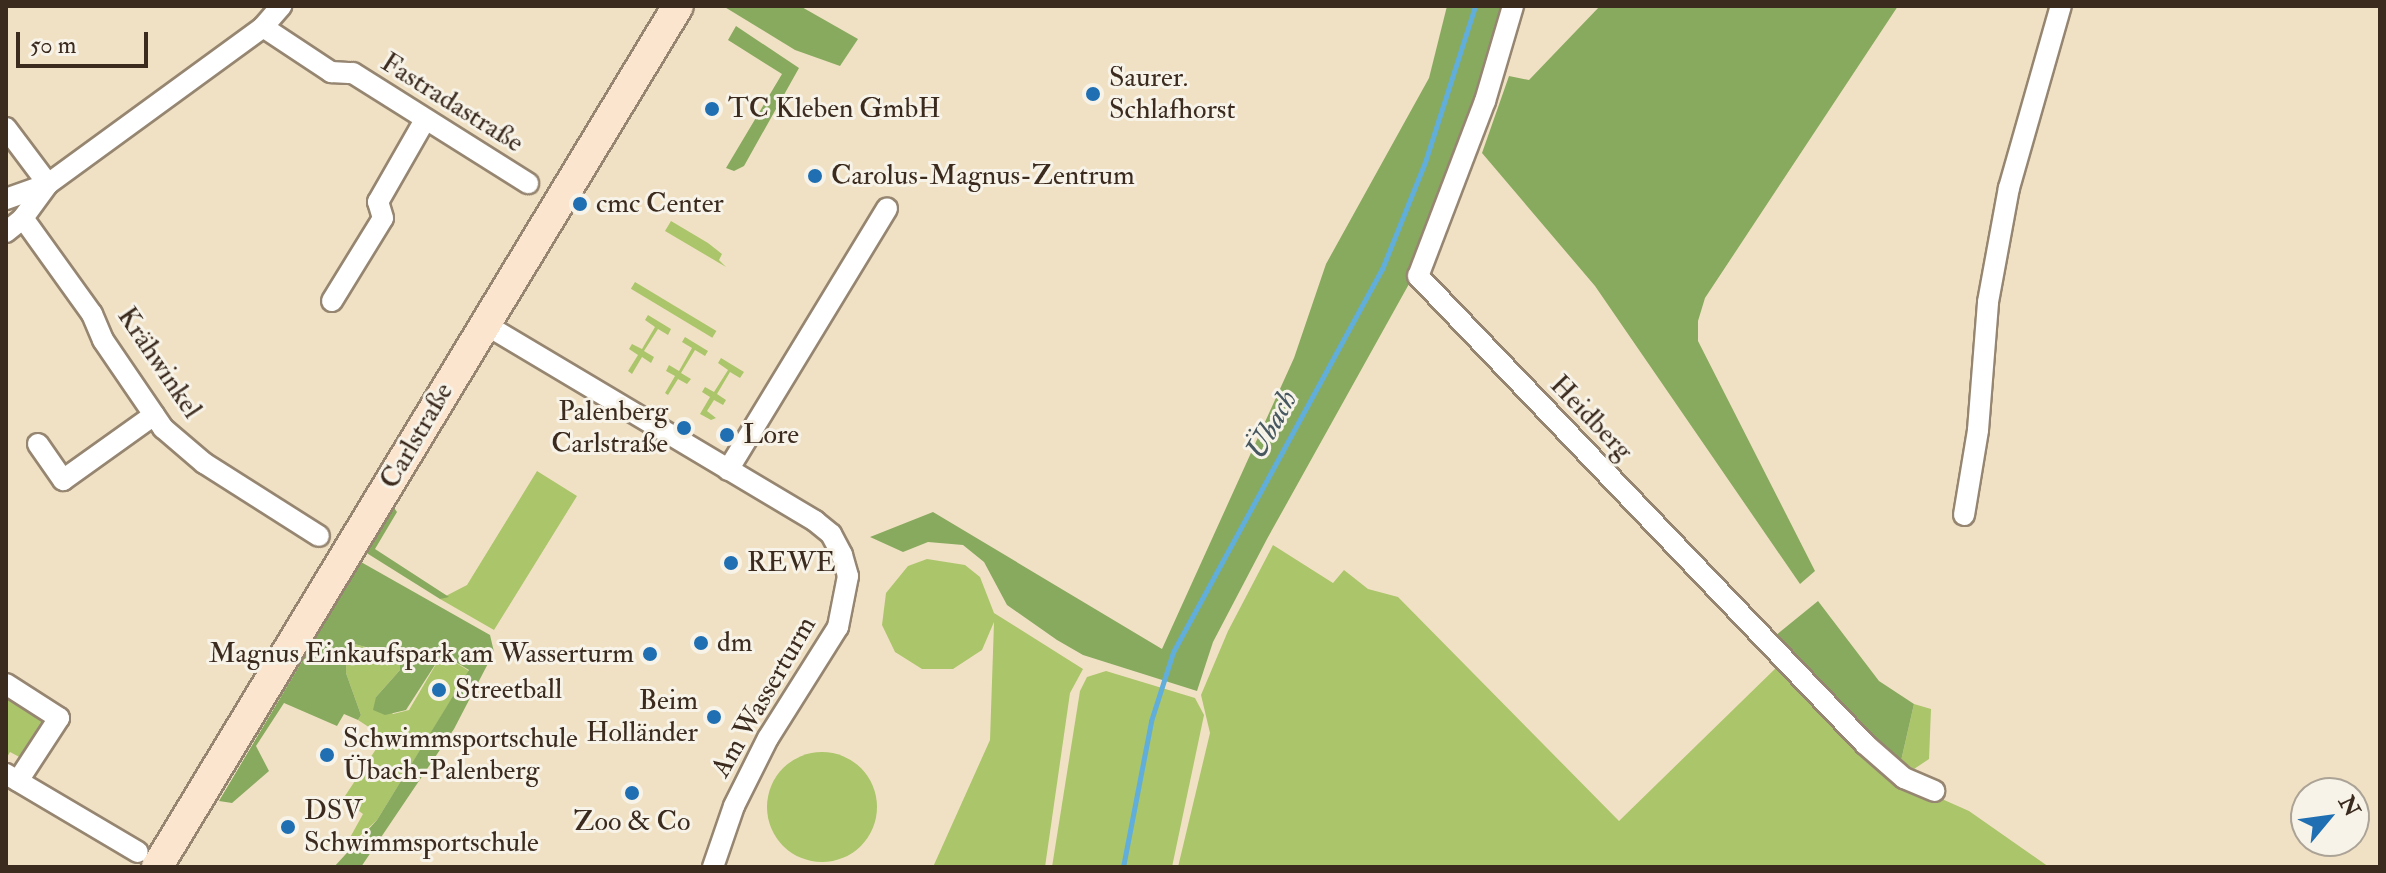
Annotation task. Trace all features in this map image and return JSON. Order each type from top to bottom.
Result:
[{"type":"main road","name":"Carlstraße","points":[[147,859],[678,6]]},
{"type":"street","points":[[6,199],[48,184],[263,27],[281,6]]},
{"type":"street","name":"Heidberg","points":[[1513,6],[1485,101],[1418,276],[1865,744],[1904,778],[1934,791]]},
{"type":"street","points":[[1964,515],[1978,430],[1988,302],[2007,202],[2061,6]]},
{"type":"street","name":"Fastradastraße","points":[[263,27],[331,72],[353,73],[528,183]]},
{"type":"street","points":[[332,301],[383,218],[378,202],[425,120]]},
{"type":"street","points":[[6,128],[48,184]]},
{"type":"street","points":[[6,232],[23,218],[48,184]]},
{"type":"street","points":[[728,470],[887,209]]},
{"type":"street","name":"Krähwinkel","points":[[23,218],[91,312],[103,340],[154,415],[204,463],[319,536]]},
{"type":"street","name":"Am Wasserturm","points":[[483,323],[831,534],[848,576],[838,627],[768,738],[734,806],[713,867]]},
{"type":"street","points":[[38,444],[63,480],[154,415]]},
{"type":"street","points":[[6,684],[59,718],[12,778],[147,859]]},
{"type":"green space","points":[[723,6],[800,6],[858,39],[840,66],[795,50]]},
{"type":"green space","points":[[1447,6],[1506,6],[1500,37],[1419,266],[1213,642],[1197,691],[1083,655],[1057,640],[1007,605],[984,562],[963,545],[928,542],[903,552],[870,537],[933,512],[1162,649],[1294,358],[1326,264],[1429,78]]},
{"type":"green space","points":[[1600,6],[1898,6],[1705,298],[1698,321],[1698,341],[1815,571],[1800,584],[1595,286],[1482,153],[1509,76],[1529,80]]},
{"type":"green space","points":[[736,26],[799,68],[744,166],[734,171],[726,168],[782,74],[728,40]]},
{"type":"green space","points":[[671,221],[722,254],[719,260],[726,267],[665,231]]},
{"type":"green space","points":[[635,282],[716,331],[712,338],[631,289]]},
{"type":"green space","points":[[648,315],[671,329],[668,335],[658,329],[644,351],[654,357],[651,363],[642,357],[632,374],[628,371],[638,355],[629,349],[632,344],[642,349],[655,327],[645,320]]},
{"type":"green space","points":[[685,337],[708,351],[705,356],[695,350],[681,373],[691,379],[687,384],[678,379],[668,395],[665,393],[675,376],[666,371],[669,365],[679,371],[692,348],[682,342]]},
{"type":"green space","points":[[721,358],[744,372],[740,378],[730,372],[717,394],[726,400],[723,405],[714,400],[707,411],[716,418],[711,420],[700,414],[710,397],[702,392],[705,387],[714,392],[728,370],[718,363]]},
{"type":"green space","points":[[537,471],[577,496],[494,630],[440,599],[467,585]]},
{"type":"green space","points":[[392,505],[397,512],[375,549],[449,597],[440,599],[365,552]]},
{"type":"green space","points":[[1273,545],[1333,583],[1344,570],[1368,589],[1398,597],[1619,821],[1780,664],[1899,780],[1969,811],[2049,867],[1178,867],[1210,733],[1201,695],[1228,631]]},
{"type":"green space","points":[[927,559],[965,565],[980,577],[994,613],[1083,669],[1070,693],[1045,867],[933,867],[990,740],[994,622],[982,650],[953,669],[922,669],[895,652],[882,625],[886,593],[908,566]]},
{"type":"green space","points":[[361,562],[490,635],[494,652],[454,729],[361,867],[334,867],[377,820],[469,670],[442,654],[406,710],[385,715],[373,710],[376,697],[400,670],[400,662],[395,655],[347,642],[346,673],[361,715],[358,720],[344,714],[337,726],[284,703],[256,746],[269,771],[232,803],[219,801]]},
{"type":"green space","points":[[1818,601],[1879,681],[1914,704],[1901,761],[1870,738],[1775,636]]},
{"type":"green space","points":[[347,642],[395,655],[400,662],[400,670],[376,697],[393,714],[409,710],[442,654],[469,671],[377,820],[342,852],[363,814],[343,799],[384,737],[358,720],[361,715],[346,673]]},
{"type":"green space","points":[[1106,671],[1195,698],[1204,715],[1172,867],[1052,867],[1080,691],[1087,677]]},
{"type":"green space","points":[[6,697],[49,723],[27,761],[10,752],[6,759]]},
{"type":"green space","points":[[1914,704],[1931,709],[1929,759],[1914,769],[1901,761]]},
{"type":"green space","points":[[822,752],[843,756],[861,768],[873,786],[877,807],[873,828],[861,846],[843,858],[822,862],[801,858],[783,846],[771,828],[767,807],[771,786],[783,768],[801,756]]},
{"type":"waterway","name":"Übach","points":[[1123,867],[1151,721],[1173,652],[1382,269],[1425,162],[1475,6]]},
{"type":"place","name":"Saurer. Schlafhorst","points":[[1093,94]]},
{"type":"place","name":"TC Kleben GmbH","points":[[712,109]]},
{"type":"place","name":"Carolus-Magnus-Zentrum","points":[[815,176]]},
{"type":"place","name":"cmc Center","points":[[580,204]]},
{"type":"place","name":"Palenberg Carlstraße","points":[[684,428]]},
{"type":"place","name":"Lore","points":[[727,435]]},
{"type":"place","name":"REWE","points":[[731,563]]},
{"type":"place","name":"dm","points":[[701,643]]},
{"type":"place","name":"Magnus Einkaufspark am Wasserturm","points":[[650,654]]},
{"type":"place","name":"Streetball","points":[[439,690]]},
{"type":"place","name":"Beim Holländer","points":[[714,717]]},
{"type":"place","name":"Schwimmsportschule Übach-Palenberg","points":[[327,755]]},
{"type":"place","name":"Zoo & Co","points":[[632,793]]},
{"type":"place","name":"DSV Schwimmsportschule","points":[[288,827]]}]
